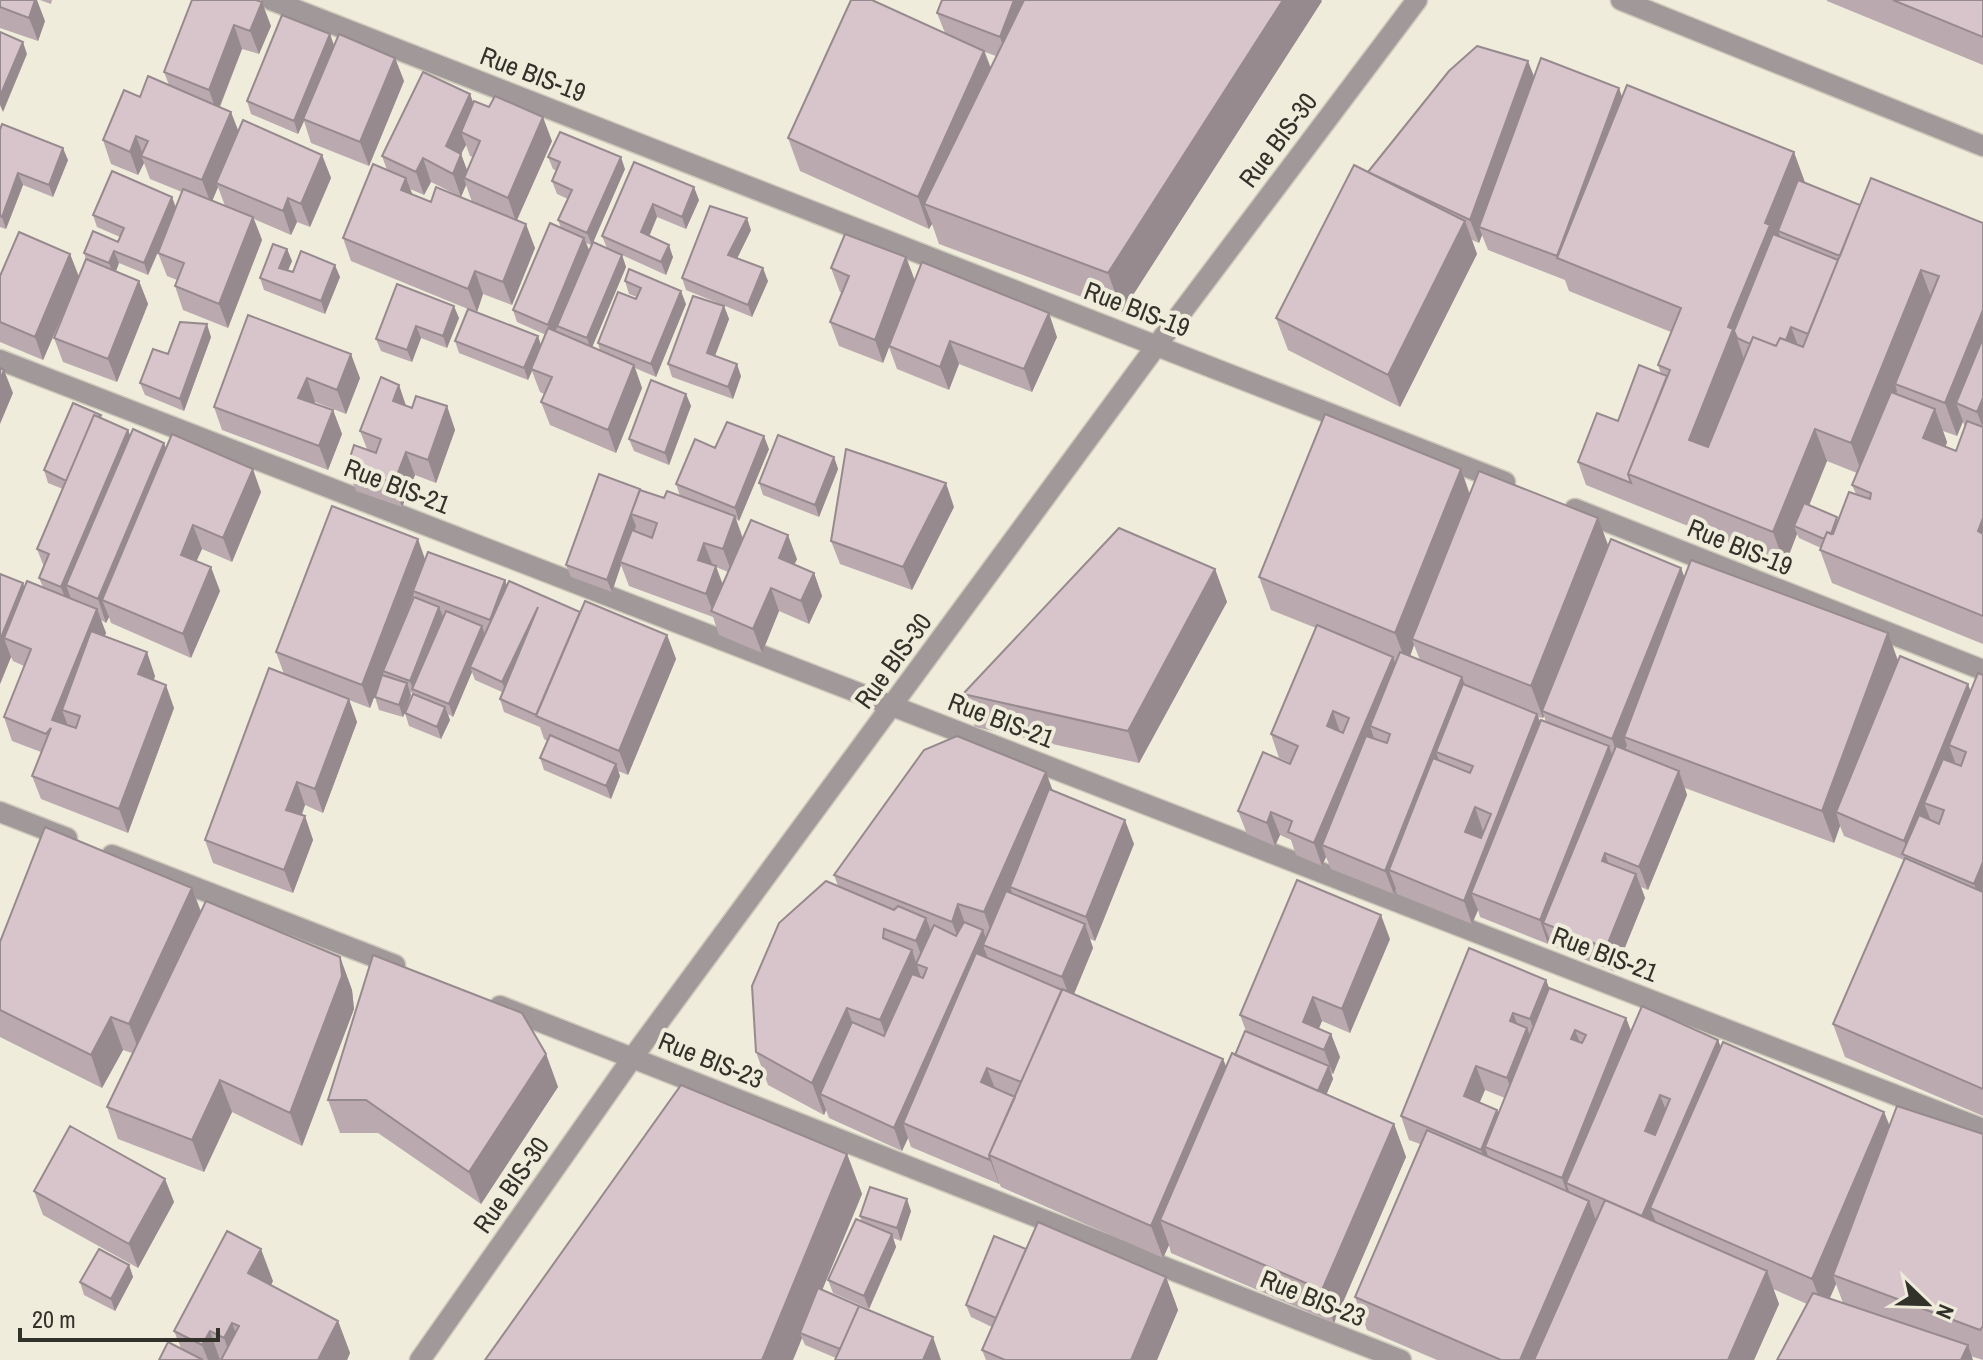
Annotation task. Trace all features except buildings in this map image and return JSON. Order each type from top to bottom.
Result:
[{"type":"street","name":"Rue BIS-19","points":[[271,0],[1526,490]]},
{"type":"street","name":"Rue BIS-30","points":[[420,1360],[633,1057],[1157,345],[1417,0]]},
{"type":"street","points":[[1621,0],[1983,146]]},
{"type":"street","name":"Rue BIS-21","points":[[0,360],[1983,1129]]},
{"type":"street","name":"Rue BIS-19","points":[[1555,502],[1983,670]]},
{"type":"street","points":[[0,812],[412,972]]},
{"type":"street","name":"Rue BIS-23","points":[[485,1000],[1401,1360]]}]
